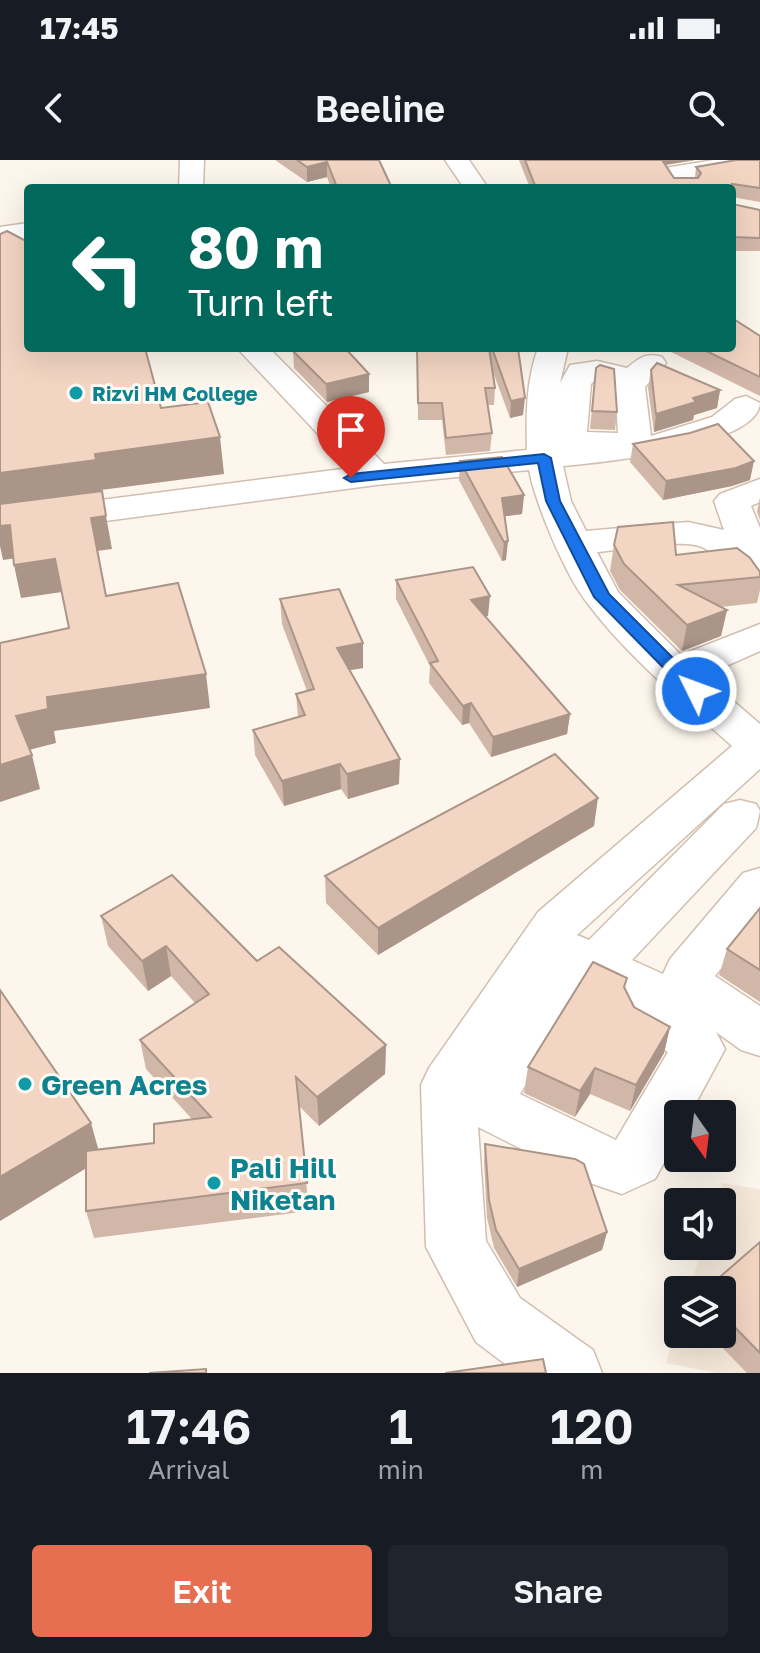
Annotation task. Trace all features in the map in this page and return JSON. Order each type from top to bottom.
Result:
[{"type":"street","points":[[191,184],[192,160]]},
{"type":"street","points":[[457,160],[473,184]]},
{"type":"street","points":[[681,184],[674,173],[729,165],[728,160]]},
{"type":"street","points":[[0,235],[24,232]]},
{"type":"street","points":[[256,352],[376,475]]},
{"type":"street","points":[[552,447],[646,448],[701,433],[690,400],[627,352]]},
{"type":"street","points":[[466,1094],[622,1168],[635,1161],[698,1049],[690,1038],[650,1017],[647,1012],[655,999],[652,992],[572,955],[555,926],[760,746],[675,673],[602,597],[553,501],[552,447],[564,405],[560,363],[597,370],[690,400]]},
{"type":"street","points":[[0,524],[376,475],[552,447],[632,442],[690,400]]},
{"type":"street","points":[[758,561],[732,501],[760,489]]},
{"type":"street","points":[[576,543],[707,534],[758,561]]},
{"type":"street","points":[[675,673],[760,636]]},
{"type":"street","points":[[570,1373],[498,1320],[456,1247],[466,1094],[572,955],[740,816]]},
{"type":"street","points":[[760,886],[688,973],[687,980],[692,988],[760,1034]]},
{"type":"shaded area","points":[[722,1183],[760,1189],[760,1373],[717,1373],[666,1363],[671,1348],[736,1348],[736,1276],[693,1276],[699,1260],[736,1260],[736,1188],[721,1188]]},
{"type":"building","points":[[297,160],[379,160],[390,184],[336,184],[327,162],[307,167]]},
{"type":"building","points":[[525,160],[662,160],[674,178],[698,178],[701,173],[696,167],[736,160],[760,160],[760,188],[736,184],[534,184]]},
{"type":"building","points":[[736,205],[760,210],[760,238],[736,237]]},
{"type":"building","name":"Rizvi HM College","points":[[7,231],[24,240],[24,352],[146,352],[161,408],[208,402],[220,437],[95,454],[96,460],[0,473],[0,234]]},
{"type":"building","points":[[736,321],[760,336],[760,377],[708,352],[736,352]]},
{"type":"building","points":[[294,352],[349,352],[369,374],[326,384]]},
{"type":"building","points":[[417,352],[490,352],[495,388],[485,388],[492,433],[446,438],[442,403],[418,403]]},
{"type":"building","points":[[493,352],[519,352],[525,398],[511,401]]},
{"type":"building","points":[[657,363],[720,390],[693,398],[696,402],[656,414],[651,370]]},
{"type":"building","points":[[600,365],[614,369],[617,412],[592,411],[596,368]]},
{"type":"building","points":[[718,424],[754,461],[736,468],[666,481],[633,444],[690,433]]},
{"type":"building","points":[[502,457],[524,495],[502,498],[508,541],[504,542],[460,461]]},
{"type":"building","points":[[102,491],[106,516],[91,518],[106,596],[178,583],[206,674],[47,697],[48,709],[16,716],[32,755],[0,765],[0,643],[69,628],[55,559],[14,565],[10,525],[0,526],[0,504]]},
{"type":"building","points":[[673,522],[676,555],[737,548],[750,558],[760,572],[760,577],[678,585],[727,610],[687,625],[624,564],[614,545],[618,527]]},
{"type":"building","points":[[473,567],[490,596],[471,600],[570,714],[493,737],[471,703],[463,706],[430,663],[438,661],[396,580]]},
{"type":"building","points":[[339,589],[363,643],[337,648],[400,759],[347,774],[340,764],[282,781],[253,730],[305,715],[296,694],[314,689],[280,599]]},
{"type":"building","points":[[555,754],[598,798],[378,928],[325,876]]},
{"type":"building","points":[[172,875],[257,961],[279,947],[386,1045],[317,1097],[296,1077],[307,1183],[86,1211],[86,1151],[154,1143],[154,1124],[211,1117],[140,1040],[209,994],[166,946],[142,961],[101,916]]},
{"type":"building","points":[[760,908],[760,970],[727,949]]},
{"type":"building","points":[[593,962],[627,978],[624,987],[634,1007],[670,1027],[636,1085],[595,1068],[580,1091],[528,1067]]},
{"type":"building","name":"Green Acres","points":[[0,990],[91,1123],[0,1177]]},
{"type":"building","points":[[485,1144],[575,1159],[584,1164],[607,1232],[519,1269],[496,1230],[489,1200]]},
{"type":"building","points":[[760,1242],[760,1353],[736,1328],[736,1276],[721,1276]]},
{"type":"building","points":[[543,1359],[546,1373],[445,1373]]},
{"type":"building","points":[[206,1369],[206,1373],[149,1373]]},
{"type":"place","name":"Rizvi HM College","points":[[76,393]]},
{"type":"place","name":"Green Acres","points":[[25,1084]]},
{"type":"place","name":"Pali Hill Niketan","points":[[214,1183]]},
{"type":"route","points":[[351,478],[544,458],[553,501],[602,597],[696,691]]}]
